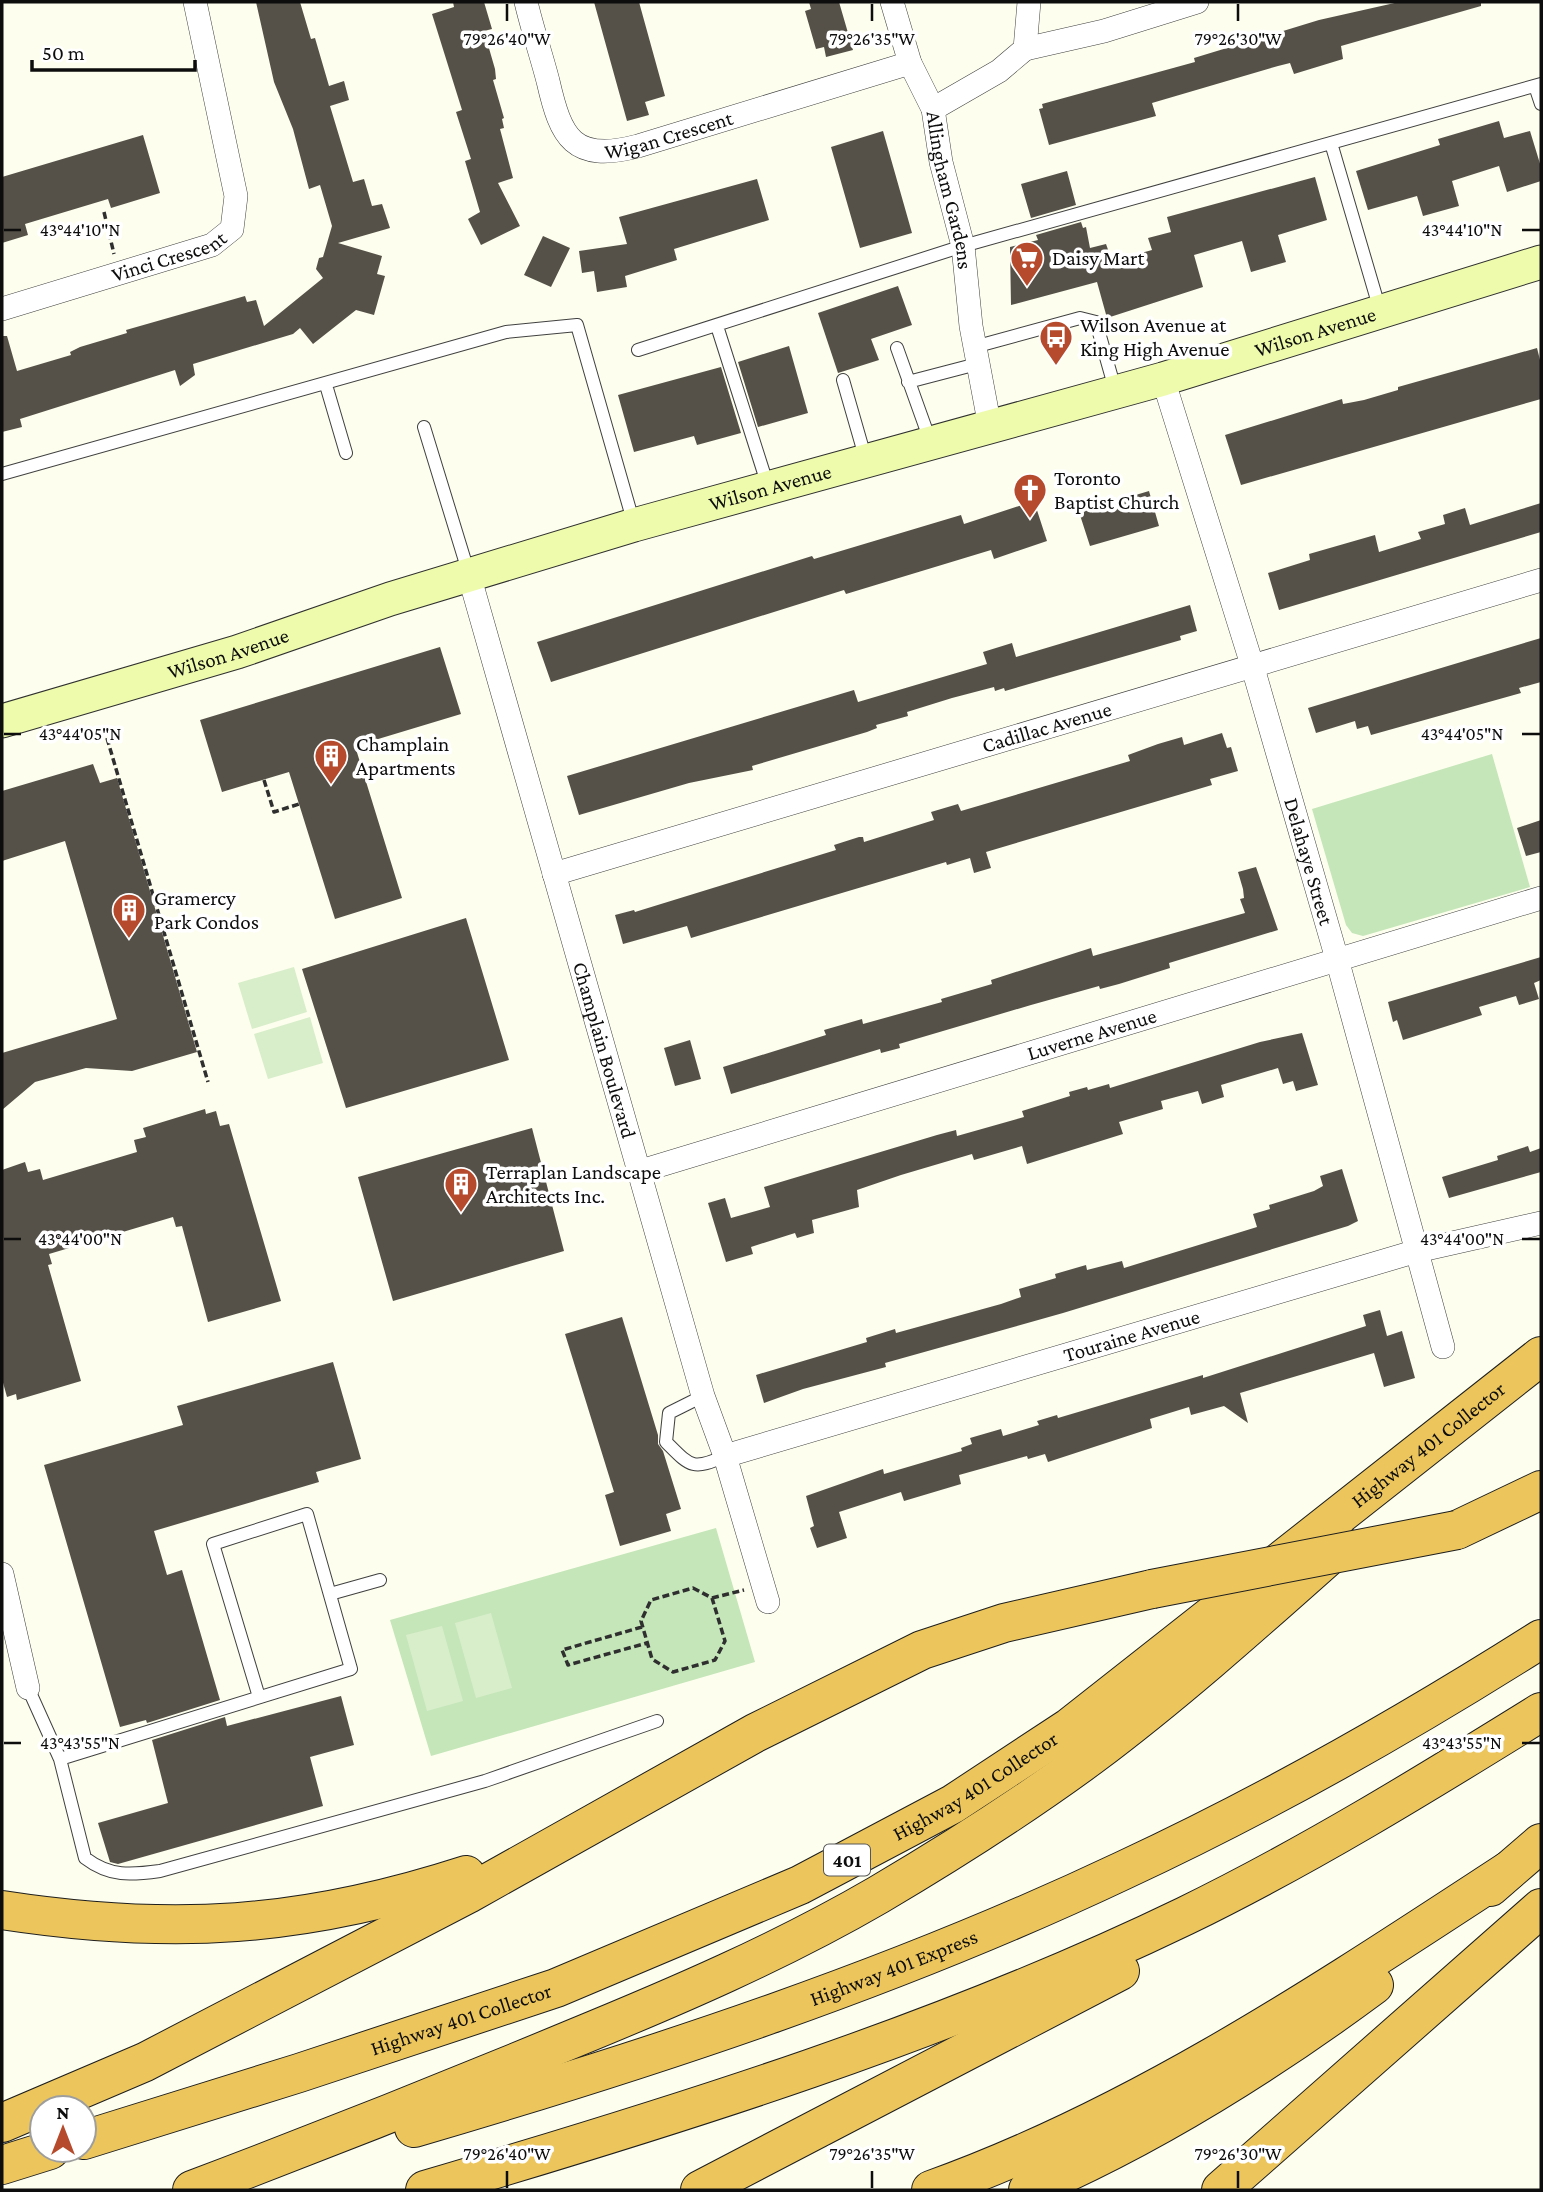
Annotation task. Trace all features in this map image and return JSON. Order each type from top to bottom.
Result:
[{"type":"highway","name":"Highway 401 Collector","points":[[98,2136],[556,1989],[800,1885],[941,1810],[1070,1727],[1541,1356]]},
{"type":"highway","points":[[192,2190],[407,2108],[644,2009],[760,1956],[877,1895],[992,1824],[1092,1755],[1221,1650],[1402,1491],[1504,1384]]},
{"type":"highway","points":[[1457,1530],[1541,1490]]},
{"type":"highway","points":[[2,2123],[145,2062],[570,1837],[755,1733],[922,1650],[1004,1623],[1152,1589],[1457,1530],[1511,1528],[1541,1517]]},
{"type":"highway","name":"Highway 401 Express","points":[[200,2190],[603,2073],[834,1992],[984,1932],[1124,1871],[1243,1812],[1359,1749],[1541,1639]]},
{"type":"highway","points":[[425,2190],[719,2100],[890,2038],[1076,1965],[1184,1916],[1279,1867],[1433,1779],[1541,1712]]},
{"type":"highway","points":[[2,1910],[71,1920],[161,1926],[254,1923],[341,1910],[429,1887],[570,1837]]},
{"type":"highway","points":[[1028,2190],[1139,2135],[1228,2085],[1312,2031],[1376,1984],[1541,1843]]},
{"type":"highway","points":[[700,2190],[1148,1956],[1279,1867]]},
{"type":"highway","points":[[931,2190],[1072,2131],[1170,2080],[1339,1980],[1508,1871]]},
{"type":"highway","points":[[1221,2190],[1541,1908]]},
{"type":"highway","points":[[2,2112],[91,2087]]},
{"type":"highway","points":[[2,2165],[28,2157]]},
{"type":"main road","name":"Wilson Avenue","points":[[2,721],[237,652],[469,575],[634,525],[1163,379],[1541,262]]},
{"type":"street","name":"Vinci Crescent","points":[[2,309],[212,245],[232,229],[236,196],[195,2]]},
{"type":"street","name":"Wigan Crescent","points":[[526,2],[553,109],[563,132],[575,145],[592,152],[614,152],[638,146],[911,63]]},
{"type":"street","points":[[892,2],[911,63],[933,109]]},
{"type":"street","points":[[1029,2],[1025,49],[1104,31],[1198,2]]},
{"type":"street","name":"Allingham Gardens","points":[[990,427],[976,356],[963,246],[941,162],[933,109],[999,71],[1025,49]]},
{"type":"street","name":"Delahaye Street","points":[[1163,379],[1253,668],[1337,959],[1443,1347]]},
{"type":"street","name":"Champlain Boulevard","points":[[469,575],[703,1396],[765,1593]]},
{"type":"street","name":"Cadillac Avenue","points":[[554,874],[1253,668],[1541,580]]},
{"type":"street","name":"Luverne Avenue","points":[[641,1171],[1541,898]]},
{"type":"street","name":"Touraine Avenue","points":[[724,1456],[1417,1251],[1541,1223]]},
{"type":"street","points":[[2,1574],[28,1688]]},
{"type":"lane","points":[[638,350],[963,246],[1538,85],[1541,104]]},
{"type":"lane","points":[[1331,143],[1380,311]]},
{"type":"lane","points":[[908,382],[1080,318],[1096,322],[1116,392]]},
{"type":"lane","points":[[2,474],[326,385],[506,332],[577,325],[634,525]]},
{"type":"lane","points":[[717,326],[769,488]]},
{"type":"lane","points":[[897,348],[931,443]]},
{"type":"lane","points":[[843,380],[866,461]]},
{"type":"lane","points":[[326,385],[345,453]]},
{"type":"lane","points":[[424,427],[469,575]]},
{"type":"lane","points":[[703,1396],[670,1413],[666,1442],[689,1465],[702,1466],[724,1456]]},
{"type":"lane","points":[[60,1759],[351,1669],[307,1514],[213,1544],[259,1697]]},
{"type":"lane","points":[[330,1594],[380,1580]]},
{"type":"lane","points":[[28,1688],[60,1759],[85,1858],[97,1867],[122,1876],[160,1871],[485,1781],[657,1721]]},
{"type":"path","points":[[104,212],[120,275]]},
{"type":"path","points":[[104,728],[208,1082]]},
{"type":"path","points":[[264,780],[274,812],[299,804]]},
{"type":"path","points":[[712,1598],[725,1641],[715,1660],[673,1672],[652,1659],[640,1621],[651,1600],[693,1588],[712,1598],[765,1593]]},
{"type":"path","points":[[642,1627],[562,1650],[568,1665],[647,1643]]},
{"type":"green space","points":[[1492,754],[1530,887],[1363,936],[1352,933],[1346,925],[1312,809]]},
{"type":"green space","points":[[294,967],[307,1012],[252,1029],[238,983]]},
{"type":"green space","points":[[310,1017],[323,1063],[268,1079],[254,1034]]},
{"type":"green space","points":[[716,1528],[755,1662],[431,1756],[390,1620]]},
{"type":"green space","points":[[491,1613],[512,1688],[476,1698],[455,1623]]},
{"type":"green space","points":[[442,1626],[463,1701],[427,1711],[406,1635]]},
{"type":"building","points":[[256,2],[300,2],[311,39],[315,38],[329,86],[344,81],[349,100],[330,106],[353,182],[364,179],[372,206],[382,204],[390,228],[338,243],[382,256],[377,274],[385,276],[374,315],[356,310],[313,344],[300,328],[293,334],[193,364],[195,375],[180,386],[175,370],[20,419],[22,427],[2,432],[2,336],[7,336],[17,371],[71,355],[70,352],[80,347],[127,333],[126,330],[245,296],[247,302],[256,300],[264,326],[323,278],[316,269],[319,258],[323,257],[332,226],[320,185],[309,189],[293,129],[274,82]]},
{"type":"building","points":[[453,2],[484,2],[492,29],[484,31],[495,69],[496,79],[493,80],[504,118],[504,128],[500,129],[513,178],[498,183],[520,226],[481,245],[468,219],[480,212],[465,161],[471,159],[456,112],[462,110],[432,14],[454,7]]},
{"type":"building","points":[[594,2],[639,2],[665,96],[645,102],[649,115],[627,121]]},
{"type":"building","points":[[809,2],[839,2],[853,50],[826,57],[824,47],[816,49],[805,11],[811,9]]},
{"type":"building","points":[[1399,2],[1481,2],[1481,6],[1341,46],[1343,59],[1294,74],[1290,63],[1152,103],[1156,116],[1049,145],[1039,109],[1043,108],[1042,104],[1195,62],[1194,58],[1319,20]]},
{"type":"building","points":[[1499,121],[1504,138],[1530,131],[1541,167],[1541,181],[1507,192],[1499,166],[1452,181],[1459,206],[1423,216],[1417,196],[1368,210],[1356,171],[1440,145],[1438,139]]},
{"type":"building","points":[[883,131],[912,233],[860,248],[831,147]]},
{"type":"building","points":[[143,135],[160,193],[111,208],[108,199],[25,224],[28,235],[2,243],[2,177]]},
{"type":"building","points":[[1067,171],[1076,205],[1031,218],[1021,184]]},
{"type":"building","points":[[1315,177],[1327,220],[1278,235],[1286,262],[1251,272],[1242,241],[1194,255],[1203,287],[1107,318],[1097,282],[1011,305],[1010,247],[1038,240],[1036,235],[1081,222],[1083,228],[1086,227],[1090,248],[1106,244],[1112,261],[1152,250],[1148,238],[1171,232],[1167,217]]},
{"type":"building","points":[[757,179],[769,220],[674,249],[677,260],[625,276],[627,287],[597,292],[594,271],[582,273],[579,251],[627,244],[619,217]]},
{"type":"building","points":[[543,236],[570,248],[551,287],[524,275]]},
{"type":"building","points":[[898,286],[912,325],[871,339],[879,360],[838,373],[818,313]]},
{"type":"building","points":[[789,346],[808,413],[758,427],[738,362]]},
{"type":"building","points":[[1537,348],[1541,364],[1541,399],[1241,485],[1225,435],[1342,399],[1343,404],[1364,400],[1398,390],[1398,387]]},
{"type":"building","points":[[721,367],[741,433],[697,445],[694,436],[634,452],[618,395]]},
{"type":"building","points":[[1149,491],[1159,526],[1090,546],[1079,512]]},
{"type":"building","points":[[1034,501],[1047,541],[994,559],[991,550],[846,594],[844,590],[551,682],[537,642],[812,556],[814,559],[961,515],[964,524]]},
{"type":"building","points":[[1541,503],[1541,532],[1279,610],[1268,573],[1310,560],[1309,554],[1375,535],[1379,552],[1421,539],[1418,532],[1445,524],[1443,515],[1465,508],[1470,525]]},
{"type":"building","points":[[1190,605],[1197,631],[1180,636],[1181,640],[1005,691],[1004,688],[995,691],[994,687],[952,698],[907,712],[908,716],[876,725],[877,728],[867,732],[752,766],[753,770],[689,783],[579,815],[567,776],[854,690],[858,702],[987,664],[983,652],[1012,643],[1016,657]]},
{"type":"building","points":[[1541,638],[1541,682],[1519,688],[1521,693],[1371,735],[1368,726],[1357,729],[1355,721],[1316,733],[1308,708]]},
{"type":"building","name":"Champlain Apartments","points":[[440,647],[461,714],[355,746],[402,898],[335,919],[289,772],[222,792],[200,720]]},
{"type":"building","points":[[1222,733],[1227,748],[1231,747],[1238,771],[1210,779],[1212,785],[986,852],[991,868],[974,873],[970,858],[947,865],[946,862],[691,938],[687,926],[623,944],[615,915],[634,910],[635,912],[836,850],[834,845],[859,837],[863,837],[864,842],[934,820],[931,812],[958,804],[961,811],[1130,761],[1128,755],[1158,744],[1182,737],[1184,745]]},
{"type":"building","name":"Gramercy Park Condos","points":[[93,764],[100,783],[117,778],[197,1052],[132,1071],[86,1068],[35,1082],[2,1110],[2,1053],[117,1019],[65,841],[2,861],[2,791]]},
{"type":"building","points":[[1541,820],[1541,852],[1526,856],[1517,828]]},
{"type":"building","points":[[1256,867],[1278,930],[1169,963],[1170,968],[1119,984],[1100,989],[1099,986],[1031,1005],[899,1044],[900,1048],[881,1053],[880,1049],[731,1094],[723,1067],[826,1035],[824,1030],[862,1019],[863,1024],[942,1002],[941,999],[992,984],[991,980],[1091,948],[1093,956],[1245,913],[1240,899],[1244,898],[1238,872]]},
{"type":"building","points":[[466,918],[509,1060],[346,1108],[302,969]]},
{"type":"building","points":[[1541,957],[1541,980],[1534,983],[1539,999],[1519,1005],[1516,996],[1479,1007],[1482,1015],[1403,1040],[1397,1020],[1393,1022],[1388,1002]]},
{"type":"building","points":[[1302,1033],[1318,1085],[1296,1091],[1293,1081],[1283,1084],[1278,1068],[1221,1085],[1224,1097],[1202,1104],[1198,1091],[1161,1101],[1163,1109],[1119,1122],[1123,1134],[1027,1164],[1022,1146],[974,1160],[972,1154],[901,1175],[857,1190],[859,1207],[812,1220],[814,1233],[797,1238],[795,1233],[751,1247],[753,1254],[726,1262],[708,1203],[725,1198],[731,1218],[770,1207],[764,1187],[937,1135],[956,1130],[957,1136],[1024,1117],[1022,1111],[1070,1096],[1069,1092],[1109,1084],[1110,1088],[1260,1042]]},
{"type":"building","points":[[690,1040],[701,1079],[675,1086],[664,1048]]},
{"type":"building","points":[[205,1109],[206,1114],[216,1111],[220,1126],[229,1124],[281,1301],[208,1322],[182,1226],[176,1227],[173,1217],[49,1254],[52,1264],[48,1265],[81,1381],[17,1400],[16,1394],[7,1397],[2,1379],[2,1170],[25,1162],[28,1172],[40,1169],[43,1180],[137,1152],[134,1140],[146,1137],[143,1128]]},
{"type":"building","name":"Terraplan Landscape Architects Inc.","points":[[532,1128],[564,1251],[393,1301],[358,1177]]},
{"type":"building","points":[[1528,1146],[1530,1152],[1541,1148],[1541,1172],[1449,1198],[1442,1177],[1498,1160],[1497,1156]]},
{"type":"building","points":[[1342,1169],[1358,1221],[1348,1226],[1063,1313],[885,1363],[886,1367],[803,1389],[764,1403],[756,1375],[867,1342],[866,1338],[895,1329],[896,1333],[1001,1304],[1021,1297],[1019,1289],[1056,1278],[1055,1274],[1086,1265],[1087,1270],[1122,1261],[1124,1268],[1257,1227],[1253,1214],[1270,1209],[1269,1205],[1314,1191],[1323,1186],[1320,1176]]},
{"type":"building","points":[[1380,1310],[1387,1336],[1402,1331],[1415,1378],[1384,1387],[1374,1353],[1240,1393],[1248,1423],[1224,1406],[1191,1415],[1189,1407],[1150,1419],[1152,1428],[1048,1462],[1045,1454],[1028,1459],[1027,1456],[959,1475],[961,1484],[904,1501],[901,1492],[839,1512],[847,1538],[817,1548],[810,1528],[814,1526],[806,1496],[883,1469],[884,1474],[962,1451],[961,1448],[972,1444],[970,1438],[1001,1429],[1003,1436],[1039,1425],[1037,1421],[1057,1415],[1058,1418],[1203,1375],[1203,1378],[1366,1326],[1363,1315]]},
{"type":"building","points":[[622,1317],[658,1435],[658,1444],[663,1451],[681,1509],[666,1514],[671,1531],[620,1546],[605,1495],[614,1492],[565,1334]]},
{"type":"building","points":[[333,1362],[361,1459],[316,1472],[319,1482],[154,1531],[167,1575],[182,1570],[220,1700],[147,1723],[146,1720],[120,1727],[44,1465],[183,1425],[177,1406]]},
{"type":"building","points":[[341,1696],[354,1745],[310,1757],[323,1806],[118,1864],[110,1862],[98,1823],[168,1803],[152,1740],[225,1717],[227,1726]]},
{"type":"place","name":"Daisy Mart","points":[[1027,288]]},
{"type":"place","name":"Wilson Avenue at King High Avenue","points":[[1056,367]]},
{"type":"place","name":"Toronto Baptist Church","points":[[1030,520]]},
{"type":"place","name":"Champlain Apartments","points":[[331,786]]},
{"type":"place","name":"Gramercy Park Condos","points":[[129,940]]},
{"type":"place","name":"Terraplan Landscape Architects Inc.","points":[[461,1214]]}]
